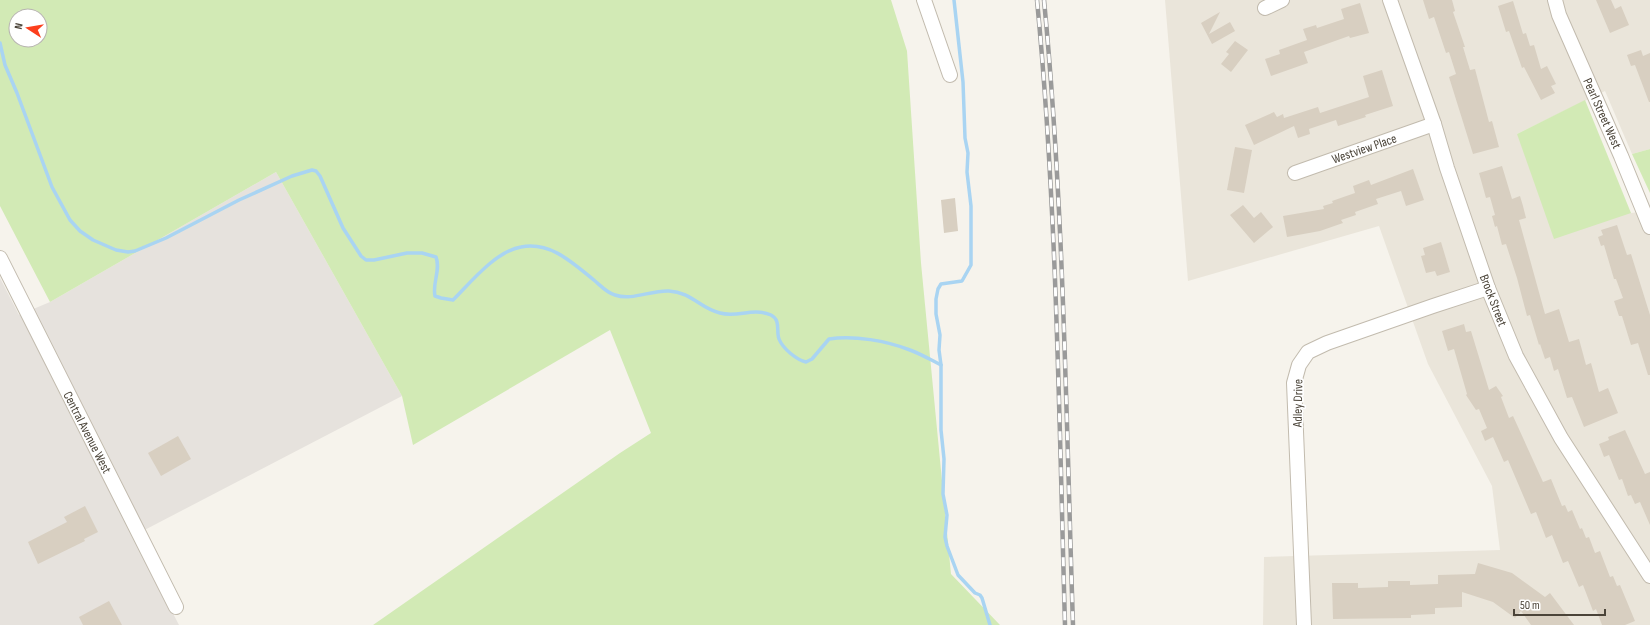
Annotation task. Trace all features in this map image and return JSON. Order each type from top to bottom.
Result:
[{"type":"street","points":[[924,0],[950,75]]},
{"type":"street","points":[[1265,8],[1282,0]]},
{"type":"street","name":"Brock Street","points":[[1390,0],[1434,124],[1447,168],[1488,288],[1516,356],[1561,438],[1650,576]]},
{"type":"street","name":"Pearl Street West","points":[[1555,0],[1559,15],[1621,156],[1650,227]]},
{"type":"street","name":"Westview Place","points":[[1295,173],[1434,124]]},
{"type":"street","name":"Central Avenue West","points":[[0,258],[176,607]]},
{"type":"street","name":"Adley Drive","points":[[1304,625],[1294,383],[1299,365],[1308,352],[1327,343],[1488,288]]},
{"type":"shaded area","points":[[1165,0],[1650,0],[1650,149],[1632,154],[1605,91],[1517,134],[1631,213],[1650,211],[1650,625],[1263,625],[1264,557],[1500,550],[1492,486],[1428,364],[1379,226],[1188,281]]},
{"type":"shaded area","points":[[276,172],[402,396],[133,536],[179,625],[0,625],[0,278],[19,315],[50,302]]},
{"type":"green space","points":[[0,0],[891,0],[907,51],[921,263],[951,574],[1000,625],[373,625],[651,433],[610,330],[413,445],[402,396],[276,172],[50,302],[0,206]]},
{"type":"green space","points":[[1585,100],[1631,213],[1554,239],[1517,134]]},
{"type":"green space","points":[[1650,149],[1650,193],[1632,154]]},
{"type":"building","points":[[1423,0],[1452,0],[1455,11],[1453,12],[1465,47],[1463,47],[1470,70],[1475,69],[1489,122],[1492,121],[1499,147],[1473,154],[1449,77],[1456,74],[1449,52],[1446,53],[1434,17],[1429,19]]},
{"type":"building","points":[[1596,0],[1611,0],[1615,9],[1621,6],[1629,25],[1610,33]]},
{"type":"building","points":[[1513,1],[1523,34],[1526,33],[1530,46],[1534,45],[1541,69],[1547,66],[1556,84],[1551,86],[1555,93],[1541,100],[1524,67],[1522,68],[1509,31],[1506,32],[1498,6]]},
{"type":"building","points":[[1360,3],[1369,33],[1350,38],[1349,36],[1304,52],[1308,63],[1271,76],[1265,59],[1280,54],[1279,50],[1307,40],[1303,29],[1316,25],[1317,28],[1344,19],[1341,9]]},
{"type":"building","points":[[1220,12],[1209,34],[1230,22],[1235,31],[1212,44],[1201,23]]},
{"type":"building","points":[[1235,41],[1248,50],[1231,72],[1221,64],[1229,54],[1226,52]]},
{"type":"building","points":[[1641,50],[1643,56],[1650,53],[1650,102],[1635,65],[1631,66],[1627,55]]},
{"type":"building","points":[[1382,70],[1393,106],[1338,126],[1336,120],[1309,129],[1310,134],[1298,138],[1294,126],[1254,145],[1245,125],[1274,112],[1277,117],[1283,114],[1284,118],[1318,107],[1320,113],[1369,97],[1363,76]]},
{"type":"building","points":[[1235,147],[1252,150],[1244,193],[1227,190]]},
{"type":"building","points":[[1502,166],[1512,199],[1520,196],[1523,206],[1526,218],[1519,220],[1545,314],[1559,309],[1569,342],[1579,339],[1586,365],[1591,363],[1599,392],[1608,388],[1618,413],[1584,427],[1572,397],[1567,398],[1558,369],[1554,371],[1550,357],[1545,359],[1530,315],[1527,316],[1506,244],[1502,245],[1497,226],[1495,227],[1492,216],[1495,215],[1490,197],[1486,198],[1479,173]]},
{"type":"building","points":[[1413,169],[1424,200],[1406,206],[1401,191],[1376,199],[1378,204],[1355,212],[1356,215],[1341,220],[1343,223],[1320,231],[1287,237],[1283,216],[1324,209],[1323,206],[1333,203],[1332,201],[1355,193],[1353,186],[1369,180],[1371,185]]},
{"type":"building","points":[[955,198],[958,231],[944,233],[941,200]]},
{"type":"building","points":[[1243,205],[1254,218],[1261,212],[1273,227],[1254,243],[1230,215]]},
{"type":"building","points":[[1617,225],[1627,255],[1631,254],[1650,315],[1650,375],[1648,375],[1638,343],[1631,345],[1622,316],[1619,316],[1614,301],[1623,298],[1616,279],[1614,279],[1604,245],[1601,246],[1598,237],[1603,235],[1601,230]]},
{"type":"building","points":[[1441,242],[1450,272],[1437,276],[1435,271],[1426,273],[1421,256],[1425,255],[1423,248]]},
{"type":"building","points":[[1464,324],[1466,332],[1471,331],[1489,390],[1496,386],[1503,396],[1501,397],[1509,418],[1513,416],[1543,482],[1551,479],[1562,506],[1565,505],[1568,512],[1572,510],[1580,529],[1582,528],[1586,538],[1589,537],[1595,553],[1600,551],[1610,577],[1613,576],[1617,586],[1620,585],[1635,621],[1625,625],[1602,625],[1596,609],[1593,611],[1583,585],[1579,587],[1568,561],[1563,563],[1552,535],[1546,538],[1536,512],[1531,514],[1508,460],[1504,462],[1493,437],[1485,441],[1481,431],[1487,428],[1479,409],[1476,410],[1466,395],[1467,394],[1454,349],[1448,351],[1442,331]]},
{"type":"building","points":[[1625,430],[1645,474],[1650,472],[1650,525],[1640,502],[1635,504],[1631,495],[1628,496],[1622,479],[1619,480],[1609,455],[1604,457],[1599,444],[1609,440],[1608,437]]},
{"type":"building","points":[[178,436],[191,459],[161,476],[148,453]]},
{"type":"building","points":[[85,506],[98,532],[84,539],[85,541],[38,564],[28,542],[67,522],[64,517]]},
{"type":"building","points":[[1478,563],[1512,573],[1545,597],[1550,593],[1574,625],[1531,625],[1521,611],[1515,618],[1493,602],[1462,592],[1462,607],[1435,608],[1435,614],[1411,615],[1411,618],[1333,619],[1332,583],[1358,583],[1358,588],[1388,587],[1388,581],[1410,581],[1410,585],[1438,584],[1438,575],[1475,574]]},
{"type":"building","points":[[109,601],[122,625],[83,625],[79,617]]},
{"type":"waterway","points":[[954,0],[963,82],[965,138],[968,153],[967,172],[971,206],[971,265],[962,281],[941,284],[938,289],[936,299],[936,314],[940,335],[941,430],[944,459],[943,494],[947,515],[945,537],[958,575],[975,593],[980,595],[982,598],[990,625]]},
{"type":"waterway","points":[[0,43],[5,65],[52,187],[70,220],[80,231],[93,240],[116,250],[128,252],[135,251],[166,238],[239,200],[292,176],[312,170],[316,171],[320,176],[343,228],[361,256],[366,260],[374,260],[407,253],[422,253],[436,257],[438,267],[434,291],[435,296],[441,298],[453,300],[484,268],[502,254],[521,247],[542,247],[561,255],[607,291],[621,297],[669,291],[684,294],[707,308],[720,313],[733,314],[758,312],[771,315],[776,320],[778,326],[778,336],[781,343],[787,350],[802,361],[806,362],[812,359],[829,339],[860,338],[901,347],[918,353],[941,365]]},
{"type":"railway","points":[[1037,0],[1044,78],[1053,234],[1065,625]]},
{"type":"railway","points":[[1044,0],[1051,78],[1060,234],[1073,625]]}]
